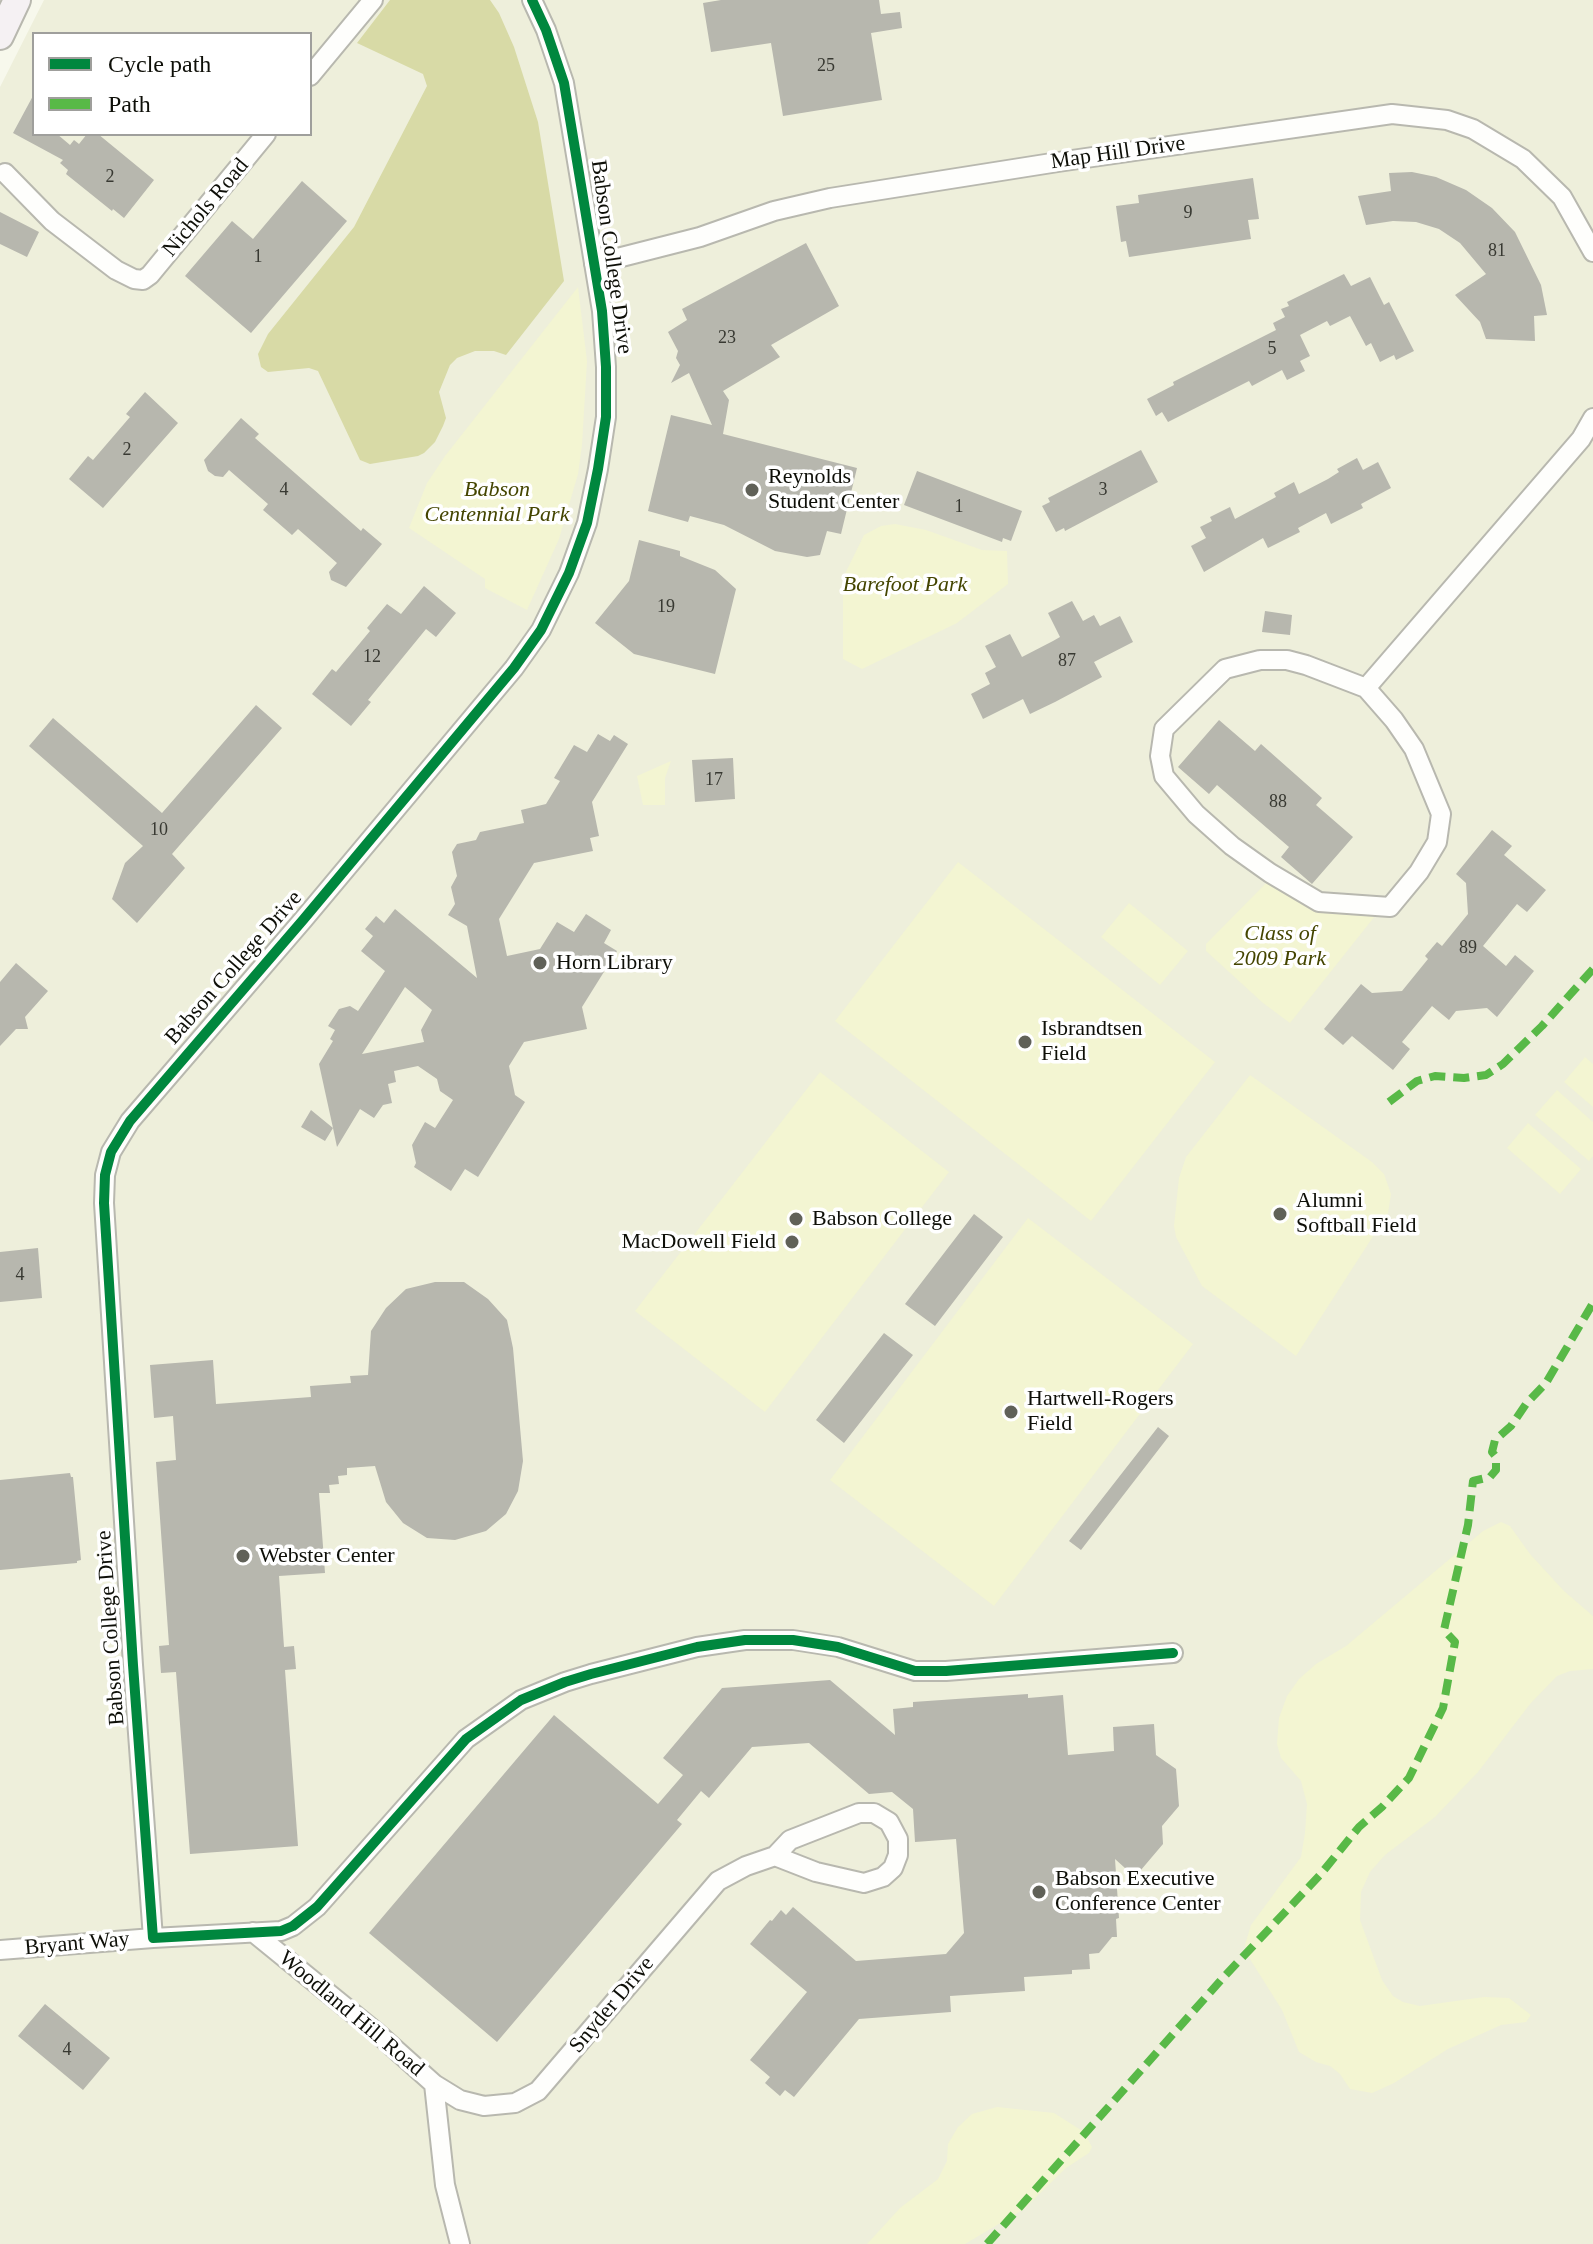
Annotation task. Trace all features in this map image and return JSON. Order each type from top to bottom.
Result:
[{"type":"street","points":[[0,36],[17,0]]},
{"type":"street","points":[[312,74],[373,0]]},
{"type":"street","name":"Babson College Drive","points":[[153,1938],[133,1665],[104,1203],[105,1175],[111,1152],[130,1121],[469,725],[541,630],[569,573],[587,523],[606,417],[602,311],[564,83],[532,0]]},
{"type":"street","name":"Map Hill Drive","points":[[594,264],[700,237],[774,211],[830,198],[1400,114],[1447,120],[1473,129],[1523,159],[1562,197],[1593,252]]},
{"type":"street","name":"Nichols Road","points":[[5,173],[52,221],[116,270],[143,280],[264,136]]},
{"type":"street","points":[[1366,688],[1581,439],[1593,418]]},
{"type":"street","points":[[1260,660],[1287,660],[1366,688],[1414,749],[1441,814],[1437,842],[1419,872],[1390,907],[1319,902],[1232,846],[1196,814],[1164,776],[1160,756],[1164,729],[1225,669],[1260,660]]},
{"type":"street","points":[[153,1938],[281,1931],[293,1926],[317,1907],[466,1739],[521,1700],[565,1682],[697,1647],[745,1640],[793,1640],[838,1647],[915,1671],[1173,1653]]},
{"type":"street","name":"Snyder Drive","points":[[434,2084],[460,2100],[484,2106],[515,2103],[538,2091],[718,1881],[746,1866],[775,1856],[790,1840],[859,1813],[874,1813],[889,1822],[898,1839],[898,1855],[893,1868],[883,1877],[864,1883],[816,1872],[775,1856]]},
{"type":"street","name":"Woodland Hill Road","points":[[253,1932],[366,2023],[434,2084],[445,2185],[460,2244]]},
{"type":"street","name":"Bryant Way","points":[[0,1950],[153,1938]]},
{"type":"shaded area","name":"Babson College","points":[[44,0],[1593,0],[1593,2244],[0,2244],[0,87]]},
{"type":"green space","points":[[390,0],[490,0],[499,13],[514,47],[538,122],[564,281],[506,355],[494,351],[475,351],[457,358],[450,365],[439,392],[446,418],[435,442],[424,453],[370,464],[360,460],[318,371],[309,368],[268,372],[261,367],[258,354],[268,334],[354,227],[427,86],[423,74],[357,43]]},
{"type":"green space","name":"Babson Centennial Park","points":[[578,287],[587,361],[578,474],[559,539],[527,610],[485,588],[485,579],[409,528],[427,483],[445,456]]},
{"type":"green space","name":"Barefoot Park","points":[[895,524],[926,530],[982,550],[1007,551],[1008,584],[957,623],[862,669],[843,659],[843,578],[864,535],[881,526]]},
{"type":"green space","points":[[671,761],[665,778],[665,805],[643,805],[637,776]]},
{"type":"green space","name":"Isbrandtsen Field","points":[[958,862],[1215,1062],[1091,1221],[835,1021]]},
{"type":"green space","name":"Class of 2009 Park","points":[[1270,879],[1379,911],[1290,1023],[1206,951],[1206,944]]},
{"type":"green space","points":[[1129,903],[1188,951],[1160,985],[1101,937]]},
{"type":"green space","points":[[1585,1057],[1593,1064],[1593,1107],[1564,1082]]},
{"type":"green space","name":"MacDowell Field","points":[[820,1072],[949,1172],[765,1412],[635,1311]]},
{"type":"green space","name":"Alumni Softball Field","points":[[1250,1075],[1372,1162],[1384,1174],[1391,1194],[1388,1213],[1296,1356],[1202,1286],[1176,1237],[1174,1226],[1179,1178],[1186,1157]]},
{"type":"green space","points":[[1557,1090],[1593,1122],[1593,1156],[1589,1161],[1535,1115]]},
{"type":"green space","points":[[1528,1123],[1581,1169],[1560,1194],[1507,1148]]},
{"type":"green space","name":"Hartwell-Rogers Field","points":[[1028,1218],[1193,1344],[994,1606],[830,1480]]},
{"type":"green space","points":[[1501,1522],[1510,1526],[1530,1554],[1564,1591],[1593,1616],[1593,1669],[1570,1671],[1557,1676],[1530,1704],[1478,1772],[1435,1817],[1385,1855],[1370,1872],[1361,1892],[1360,1920],[1382,1980],[1393,1996],[1403,2002],[1420,2006],[1484,1997],[1509,1998],[1531,2015],[1526,2022],[1501,2025],[1448,2049],[1372,2093],[1350,2089],[1330,2066],[1299,2052],[1282,2010],[1248,1956],[1245,1945],[1251,1925],[1301,1857],[1305,1833],[1307,1804],[1301,1781],[1281,1758],[1277,1744],[1279,1718],[1287,1696],[1299,1679],[1316,1664],[1346,1646],[1483,1531]]},
{"type":"green space","points":[[997,2107],[1054,2113],[1084,2132],[1092,2147],[1089,2153],[1066,2168],[1024,2209],[965,2244],[867,2244],[900,2208],[938,2179],[947,2161],[948,2144],[958,2127],[972,2114]]},
{"type":"building","points":[[721,0],[879,0],[881,14],[900,12],[902,28],[871,33],[882,100],[783,116],[771,43],[711,52],[703,3]]},
{"type":"building","points":[[32,98],[32,136],[59,136],[70,145],[74,140],[79,144],[85,136],[100,136],[154,180],[124,218],[66,174],[68,170],[60,163],[63,160],[13,133]]},
{"type":"building","points":[[1412,172],[1436,177],[1466,190],[1492,208],[1515,232],[1541,285],[1547,315],[1534,316],[1535,341],[1486,339],[1480,322],[1455,295],[1486,274],[1460,243],[1439,229],[1416,222],[1366,225],[1358,196],[1391,191],[1389,173]]},
{"type":"building","points":[[1253,178],[1259,219],[1248,220],[1251,239],[1129,257],[1126,241],[1121,242],[1116,206],[1139,203],[1138,195]]},
{"type":"building","points":[[302,181],[347,221],[251,333],[185,276],[232,221],[253,239]]},
{"type":"building","points":[[0,212],[39,232],[27,257],[0,244]]},
{"type":"building","points":[[806,243],[839,306],[771,345],[780,357],[723,391],[729,400],[723,434],[857,468],[841,534],[827,531],[820,555],[807,557],[775,551],[724,525],[690,516],[688,522],[648,511],[671,415],[712,425],[689,373],[671,383],[680,365],[676,358],[678,351],[668,332],[687,320],[682,309]]},
{"type":"building","points":[[1344,274],[1351,286],[1370,277],[1384,305],[1389,302],[1414,351],[1396,360],[1394,355],[1380,362],[1371,343],[1366,346],[1350,316],[1330,326],[1327,321],[1300,335],[1310,356],[1300,361],[1305,371],[1287,380],[1282,370],[1252,386],[1249,381],[1168,422],[1162,412],[1156,416],[1147,399],[1174,385],[1173,382],[1276,330],[1273,323],[1285,317],[1281,309],[1289,306],[1287,302]]},
{"type":"building","points":[[145,392],[178,423],[103,508],[69,479],[88,456],[93,460],[130,417],[126,414]]},
{"type":"building","points":[[241,418],[259,434],[255,438],[361,531],[363,528],[382,544],[346,587],[331,580],[329,572],[337,563],[298,529],[292,535],[263,510],[268,504],[229,470],[223,477],[208,471],[204,460]]},
{"type":"building","points":[[1141,450],[1158,482],[1065,531],[1064,528],[1056,532],[1042,506],[1050,502],[1048,498]]},
{"type":"building","points":[[1357,458],[1363,470],[1378,462],[1391,488],[1361,504],[1363,508],[1331,524],[1326,513],[1298,528],[1300,532],[1268,548],[1263,538],[1204,572],[1191,546],[1206,538],[1200,527],[1212,521],[1210,517],[1230,507],[1235,519],[1276,497],[1274,493],[1294,482],[1299,494],[1328,479],[1339,472],[1337,469]]},
{"type":"building","points":[[917,471],[1022,511],[1011,541],[1003,538],[1002,542],[904,505]]},
{"type":"building","points":[[639,540],[680,551],[680,556],[715,570],[736,589],[715,674],[634,654],[595,623],[629,581]]},
{"type":"building","points":[[424,586],[456,613],[436,637],[426,629],[368,700],[371,702],[351,726],[312,694],[332,669],[336,672],[370,631],[367,628],[387,604],[401,614]]},
{"type":"building","points":[[1072,601],[1083,621],[1094,615],[1100,626],[1120,616],[1133,642],[1094,662],[1102,677],[1055,702],[1030,714],[1023,699],[983,719],[971,694],[990,684],[985,673],[996,667],[985,646],[1010,634],[1022,657],[1053,641],[1060,637],[1048,613]]},
{"type":"building","points":[[1265,611],[1292,615],[1290,635],[1262,632]]},
{"type":"building","points":[[256,705],[282,728],[172,854],[185,868],[137,923],[112,899],[125,863],[143,846],[29,746],[53,718],[162,813]]},
{"type":"building","points":[[1219,720],[1255,751],[1261,744],[1322,798],[1316,805],[1353,837],[1312,884],[1281,857],[1289,847],[1217,785],[1209,794],[1178,767]]},
{"type":"building","name":"Horn Library","points":[[598,734],[610,741],[614,735],[628,744],[592,802],[599,836],[590,838],[593,851],[534,863],[499,919],[507,956],[540,949],[557,922],[574,932],[586,914],[611,930],[604,943],[617,951],[582,1007],[587,1029],[524,1042],[509,1066],[515,1095],[525,1102],[478,1177],[465,1169],[451,1191],[414,1167],[412,1145],[425,1122],[435,1128],[453,1100],[440,1091],[437,1079],[418,1066],[394,1071],[396,1082],[388,1084],[392,1103],[383,1105],[374,1118],[360,1109],[337,1147],[319,1064],[333,1041],[330,1039],[335,1030],[328,1026],[339,1009],[350,1006],[358,1011],[385,971],[361,951],[373,936],[365,929],[376,916],[384,923],[395,909],[477,978],[467,926],[448,915],[455,904],[451,887],[457,876],[452,852],[457,844],[476,840],[480,832],[524,823],[521,810],[546,804],[560,781],[554,778],[574,745],[587,752]],"holes":[[[405,987],[432,1010],[421,1030],[424,1042],[362,1054]]]},
{"type":"building","points":[[733,758],[735,799],[695,802],[692,760]]},
{"type":"building","points":[[1492,830],[1512,846],[1504,855],[1546,890],[1527,912],[1517,904],[1483,946],[1506,966],[1515,955],[1534,971],[1497,1017],[1487,1008],[1456,1011],[1449,1020],[1432,1006],[1402,1042],[1410,1049],[1393,1070],[1352,1036],[1343,1045],[1324,1029],[1361,984],[1372,993],[1402,991],[1428,959],[1425,956],[1437,942],[1442,946],[1468,914],[1466,883],[1456,874]]},
{"type":"building","points":[[16,963],[48,991],[25,1017],[28,1029],[16,1029],[0,1046],[0,982]]},
{"type":"building","points":[[311,1110],[333,1128],[325,1141],[301,1127]]},
{"type":"building","points":[[974,1214],[1003,1237],[935,1326],[905,1304]]},
{"type":"building","points":[[38,1248],[42,1298],[0,1302],[0,1252]]},
{"type":"building","name":"Webster Center","points":[[435,1282],[464,1282],[488,1299],[507,1320],[513,1348],[523,1461],[518,1491],[506,1514],[486,1531],[455,1540],[427,1538],[403,1523],[386,1502],[375,1466],[347,1468],[347,1475],[338,1476],[339,1484],[329,1485],[330,1493],[319,1493],[325,1573],[279,1576],[284,1647],[294,1646],[296,1669],[285,1670],[298,1846],[190,1854],[176,1672],[161,1673],[159,1646],[169,1645],[156,1462],[176,1460],[173,1416],[154,1418],[150,1365],[213,1360],[216,1404],[311,1397],[310,1386],[351,1383],[350,1376],[368,1375],[371,1331],[386,1308],[406,1289]]},
{"type":"building","points":[[884,1333],[913,1355],[844,1443],[816,1420]]},
{"type":"building","points":[[1158,1427],[1169,1436],[1081,1550],[1069,1541]]},
{"type":"building","points":[[70,1473],[73,1477],[81,1560],[77,1563],[0,1570],[0,1480]]},
{"type":"building","name":"Babson Executive Conference Center","points":[[830,1680],[895,1735],[893,1709],[913,1707],[913,1702],[1028,1694],[1028,1698],[1063,1695],[1068,1755],[1114,1751],[1113,1727],[1154,1724],[1156,1755],[1176,1769],[1179,1806],[1162,1826],[1163,1844],[1135,1877],[1115,1859],[1119,1918],[1116,1919],[1117,1937],[1112,1937],[1099,1953],[1089,1954],[1090,1969],[1072,1970],[1072,1974],[1024,1977],[1025,1991],[950,1996],[951,2012],[859,2019],[794,2097],[785,2090],[780,2096],[765,2083],[770,2077],[750,2060],[807,1992],[750,1944],[781,1910],[786,1915],[793,1907],[856,1961],[946,1954],[964,1933],[956,1839],[915,1842],[913,1809],[892,1792],[869,1794],[809,1743],[752,1747],[709,1798],[701,1791],[677,1820],[682,1824],[497,2042],[369,1933],[554,1715],[658,1804],[683,1775],[663,1758],[722,1688]]},
{"type":"building","points":[[45,2004],[110,2058],[83,2090],[18,2036]]},
{"type":"marked path","points":[[1389,1102],[1417,1081],[1435,1076],[1464,1078],[1486,1075],[1503,1064],[1593,969]]},
{"type":"marked path","points":[[987,2244],[1221,1980],[1320,1875],[1359,1827],[1409,1778],[1443,1708],[1455,1642],[1444,1630],[1468,1525],[1473,1481],[1490,1477],[1496,1470],[1496,1457],[1492,1452],[1495,1440],[1511,1426],[1546,1383],[1593,1303]]},
{"type":"cycle path","points":[[532,0],[564,83],[602,311],[606,367],[606,417],[598,469],[587,523],[569,573],[541,630],[514,668],[130,1121],[111,1152],[105,1175],[104,1203],[133,1665],[153,1938],[281,1931],[293,1926],[317,1907],[466,1739],[521,1700],[591,1674],[697,1647],[745,1640],[793,1640],[838,1647],[915,1671],[1173,1653]]},
{"type":"place","name":"Reynolds Student Center","points":[[752,490]]},
{"type":"place","name":"Horn Library","points":[[540,963]]},
{"type":"place","name":"Isbrandtsen Field","points":[[1025,1042]]},
{"type":"place","name":"Alumni Softball Field","points":[[1280,1214]]},
{"type":"place","name":"Babson College","points":[[796,1219]]},
{"type":"place","name":"MacDowell Field","points":[[792,1242]]},
{"type":"place","name":"Hartwell-Rogers Field","points":[[1011,1412]]},
{"type":"place","name":"Webster Center","points":[[243,1556]]},
{"type":"place","name":"Babson Executive Conference Center","points":[[1039,1892]]}]
